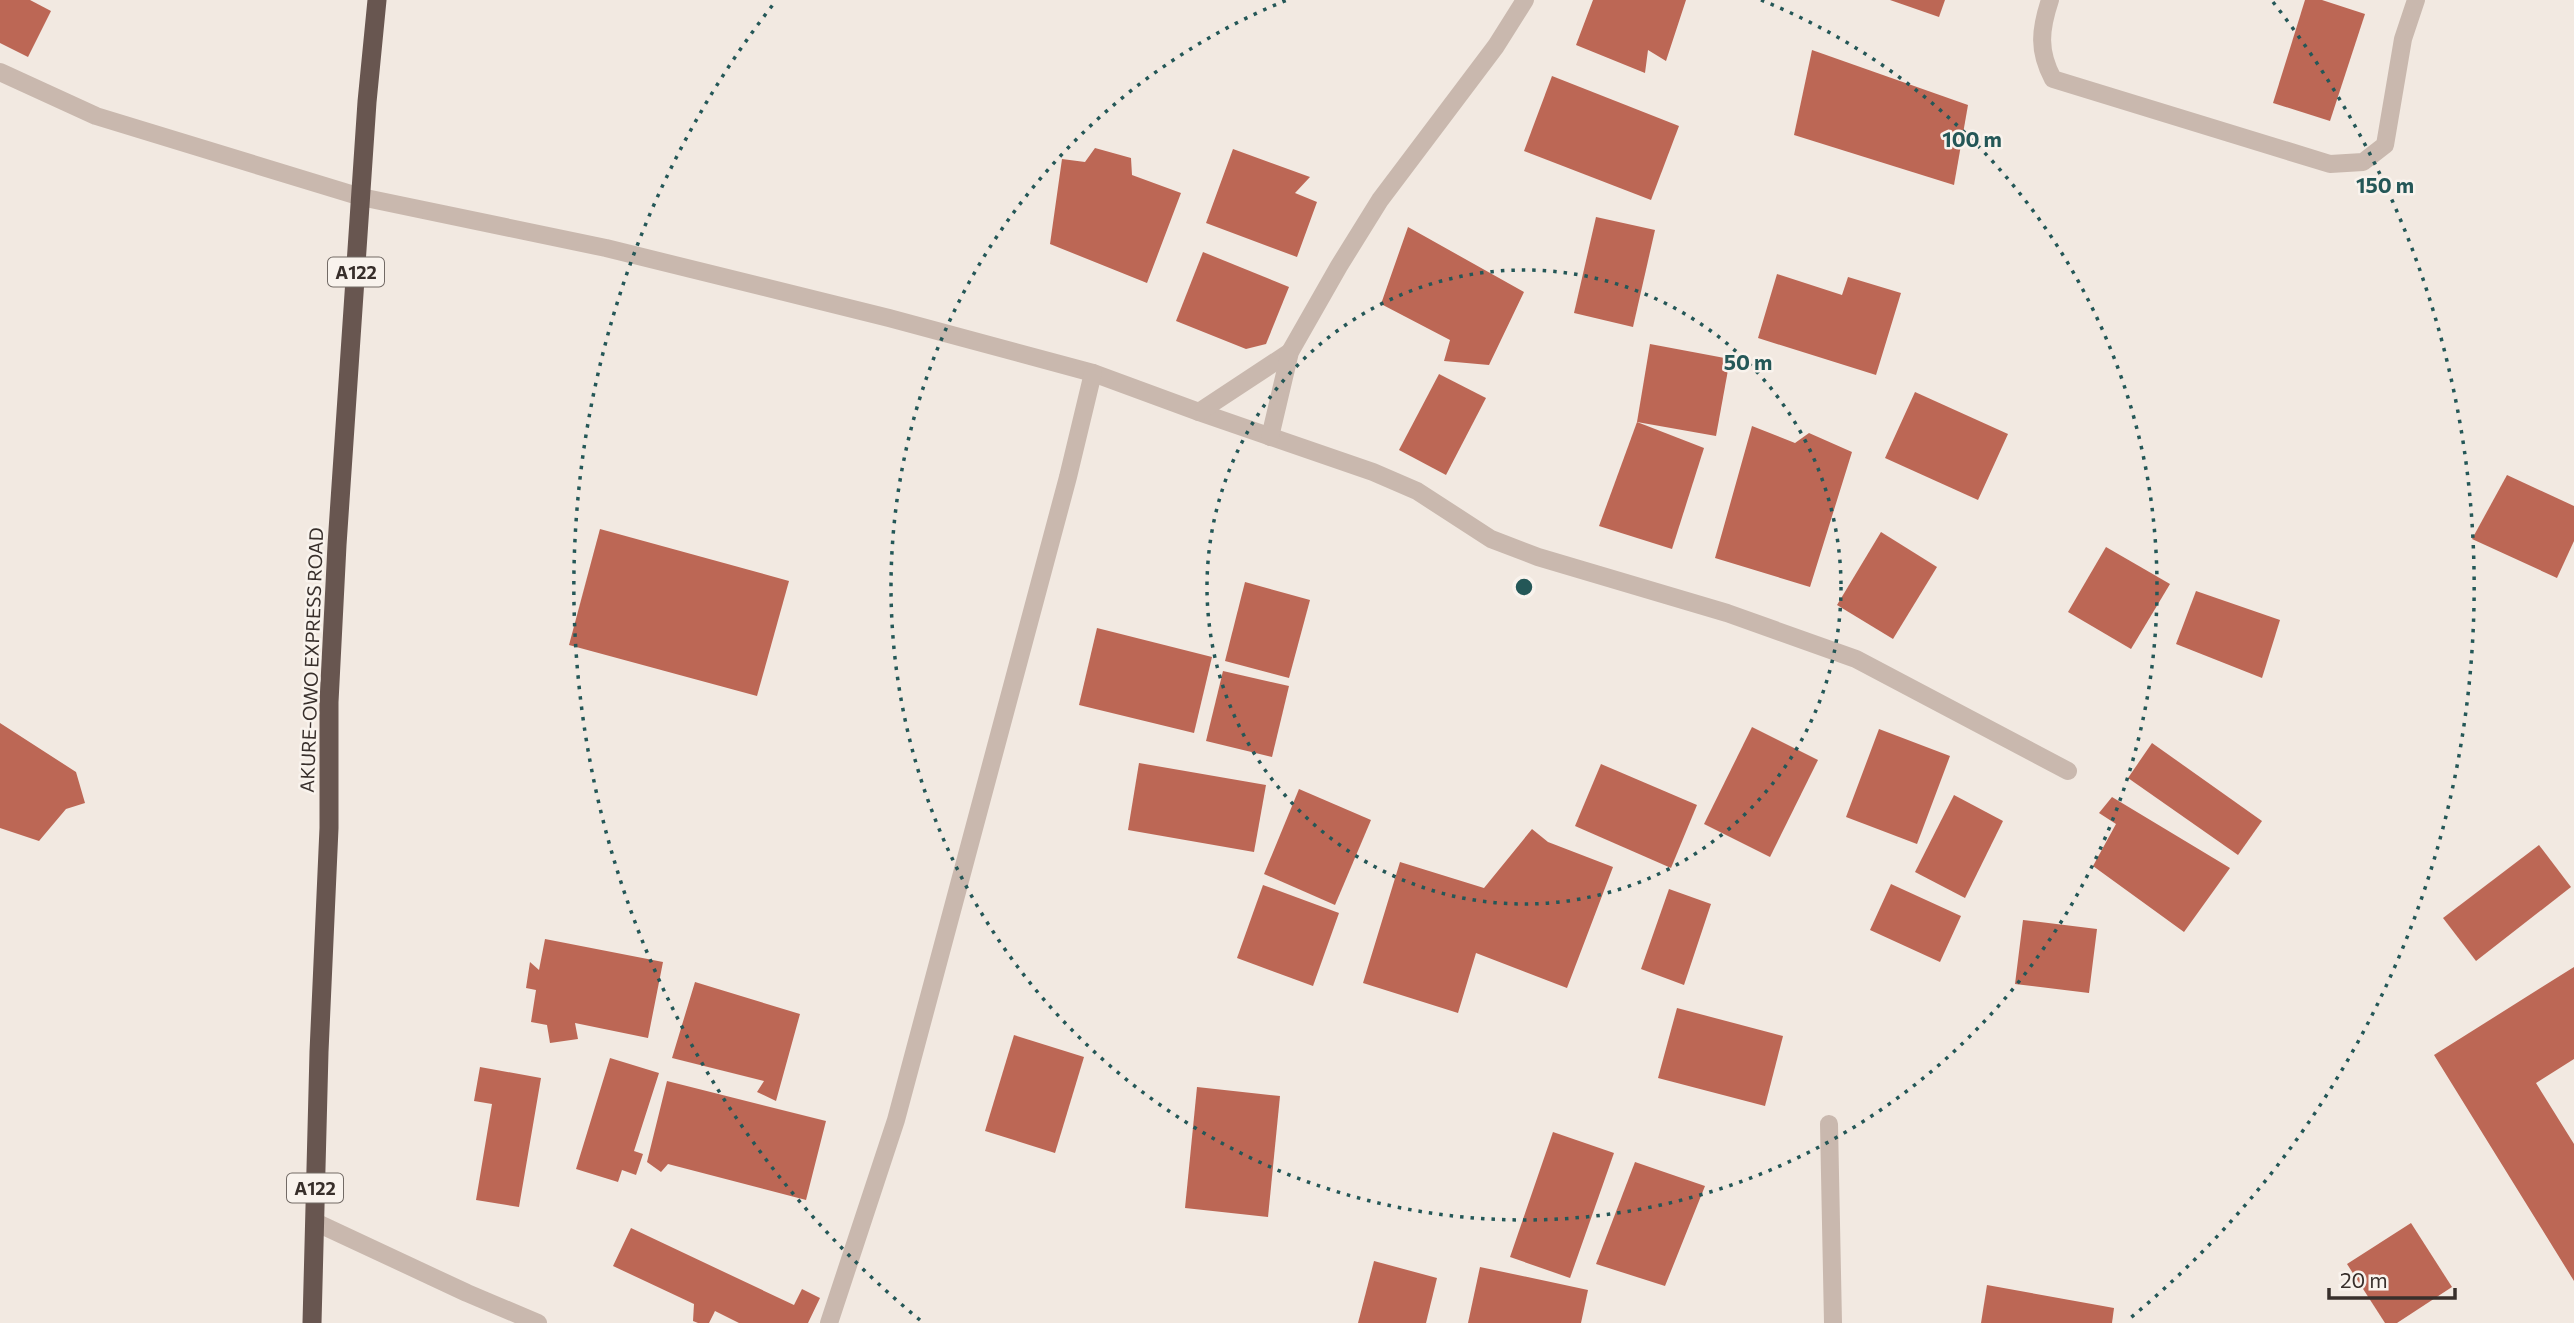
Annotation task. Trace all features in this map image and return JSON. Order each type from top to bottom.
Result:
[{"type":"highway","name":"AKURE-OWO EXPRESS ROAD","points":[[312,1323],[319,1052],[328,867],[329,702],[367,102],[377,0]]},
{"type":"street","points":[[1270,438],[1290,352],[1380,200],[1496,46],[1525,0]]},
{"type":"street","points":[[2050,0],[2042,24],[2043,60],[2053,79],[2330,164],[2363,162],[2385,145],[2403,38],[2416,0]]},
{"type":"street","points":[[0,72],[96,116],[361,197],[606,248],[889,318],[1093,373],[1270,438],[1373,472],[1417,491],[1491,539],[1538,557],[1727,613],[1857,659],[2068,771]]},
{"type":"street","points":[[1199,412],[1290,352]]},
{"type":"street","points":[[830,1323],[896,1120],[1068,477],[1093,373]]},
{"type":"street","points":[[1829,1124],[1833,1323]]},
{"type":"street","points":[[315,1222],[455,1288],[538,1323]]},
{"type":"building","points":[[0,0],[30,0],[51,11],[28,57],[0,43]]},
{"type":"building","points":[[1593,0],[1686,0],[1666,61],[1648,50],[1645,73],[1576,45]]},
{"type":"building","points":[[1890,0],[1945,0],[1939,17]]},
{"type":"building","points":[[2305,0],[2322,0],[2365,14],[2330,121],[2273,103]]},
{"type":"building","points":[[1812,50],[1968,105],[1954,185],[1794,135]]},
{"type":"building","points":[[1552,76],[1679,126],[1651,200],[1524,151]]},
{"type":"building","points":[[1095,148],[1131,158],[1132,175],[1181,193],[1147,283],[1050,244],[1062,159],[1085,162]]},
{"type":"building","points":[[1233,149],[1310,177],[1295,193],[1317,202],[1297,257],[1206,223]]},
{"type":"building","points":[[1596,217],[1655,230],[1633,327],[1574,313]]},
{"type":"building","points":[[1408,227],[1524,292],[1489,365],[1444,361],[1450,340],[1381,304]]},
{"type":"building","points":[[1203,252],[1289,287],[1266,344],[1246,349],[1176,321]]},
{"type":"building","points":[[1777,274],[1842,295],[1848,277],[1901,293],[1876,375],[1758,338]]},
{"type":"building","points":[[1650,344],[1730,359],[1716,436],[1637,422]]},
{"type":"building","points":[[1439,374],[1486,398],[1446,475],[1399,450]]},
{"type":"building","points":[[1915,392],[2008,434],[1978,500],[1885,458]]},
{"type":"building","points":[[1637,422],[1704,448],[1672,549],[1599,526]]},
{"type":"building","points":[[1752,426],[1795,443],[1809,433],[1852,452],[1810,587],[1715,558]]},
{"type":"building","points":[[2507,475],[2574,506],[2574,541],[2557,578],[2472,539]]},
{"type":"building","points":[[600,529],[789,581],[757,696],[569,645]]},
{"type":"building","points":[[1881,532],[1937,567],[1893,639],[1837,605]]},
{"type":"building","points":[[2106,547],[2170,584],[2131,649],[2068,612]]},
{"type":"building","points":[[1245,582],[1310,600],[1289,678],[1225,661]]},
{"type":"building","points":[[2196,591],[2280,620],[2262,678],[2176,644]]},
{"type":"building","points":[[1097,628],[1212,657],[1194,733],[1079,705]]},
{"type":"building","points":[[1223,671],[1289,686],[1272,757],[1206,741]]},
{"type":"building","points":[[0,723],[76,772],[85,803],[66,809],[39,841],[0,828]]},
{"type":"building","points":[[1752,727],[1818,760],[1770,857],[1704,824]]},
{"type":"building","points":[[1879,729],[1950,756],[1917,844],[1846,817]]},
{"type":"building","points":[[2152,743],[2262,821],[2238,855],[2128,778]]},
{"type":"building","points":[[1139,763],[1266,785],[1254,852],[1128,830]]},
{"type":"building","points":[[1601,764],[1697,805],[1671,868],[1575,826]]},
{"type":"building","points":[[1299,789],[1371,820],[1335,905],[1264,874]]},
{"type":"building","points":[[1954,795],[2003,821],[1965,898],[1915,872]]},
{"type":"building","points":[[2112,797],[2230,868],[2184,932],[2093,866],[2116,824],[2099,813]]},
{"type":"building","points":[[1532,829],[1548,842],[1613,867],[1567,988],[1476,953],[1458,1013],[1363,983],[1400,862],[1484,888]]},
{"type":"building","points":[[2539,845],[2571,887],[2476,961],[2443,918]]},
{"type":"building","points":[[1891,884],[1961,916],[1940,962],[1870,930]]},
{"type":"building","points":[[1263,885],[1339,913],[1313,986],[1237,958]]},
{"type":"building","points":[[1669,889],[1711,904],[1684,985],[1641,969]]},
{"type":"building","points":[[2023,920],[2097,929],[2089,993],[2015,984]]},
{"type":"building","points":[[545,939],[663,962],[648,1038],[575,1023],[578,1039],[550,1043],[547,1025],[531,1022],[536,990],[526,988],[530,962],[539,970]]},
{"type":"building","points":[[2574,967],[2574,1059],[2536,1083],[2574,1144],[2574,1281],[2434,1055]]},
{"type":"building","points":[[695,982],[800,1014],[776,1101],[757,1092],[764,1081],[672,1058]]},
{"type":"building","points":[[1677,1008],[1783,1036],[1765,1106],[1658,1078]]},
{"type":"building","points":[[1014,1035],[1084,1057],[1055,1153],[985,1131]]},
{"type":"building","points":[[610,1058],[659,1073],[634,1151],[643,1154],[636,1175],[622,1170],[618,1182],[576,1169]]},
{"type":"building","points":[[480,1067],[541,1078],[519,1207],[476,1200],[492,1104],[474,1101]]},
{"type":"building","points":[[667,1081],[826,1121],[806,1200],[668,1164],[661,1172],[647,1162]]},
{"type":"building","points":[[1197,1087],[1280,1096],[1268,1217],[1185,1208]]},
{"type":"building","points":[[1553,1132],[1614,1153],[1570,1278],[1510,1257]]},
{"type":"building","points":[[1635,1162],[1705,1186],[1665,1286],[1596,1264]]},
{"type":"building","points":[[2411,1223],[2452,1287],[2397,1323],[2385,1323],[2347,1264]]},
{"type":"building","points":[[631,1228],[794,1305],[802,1289],[820,1298],[808,1323],[739,1323],[715,1311],[709,1323],[698,1323],[693,1321],[694,1304],[613,1266]]},
{"type":"building","points":[[1374,1261],[1437,1278],[1426,1323],[1358,1323]]},
{"type":"building","points":[[1480,1267],[1588,1290],[1581,1323],[1468,1323]]},
{"type":"building","points":[[1987,1285],[2114,1308],[2112,1323],[1981,1323]]}]
